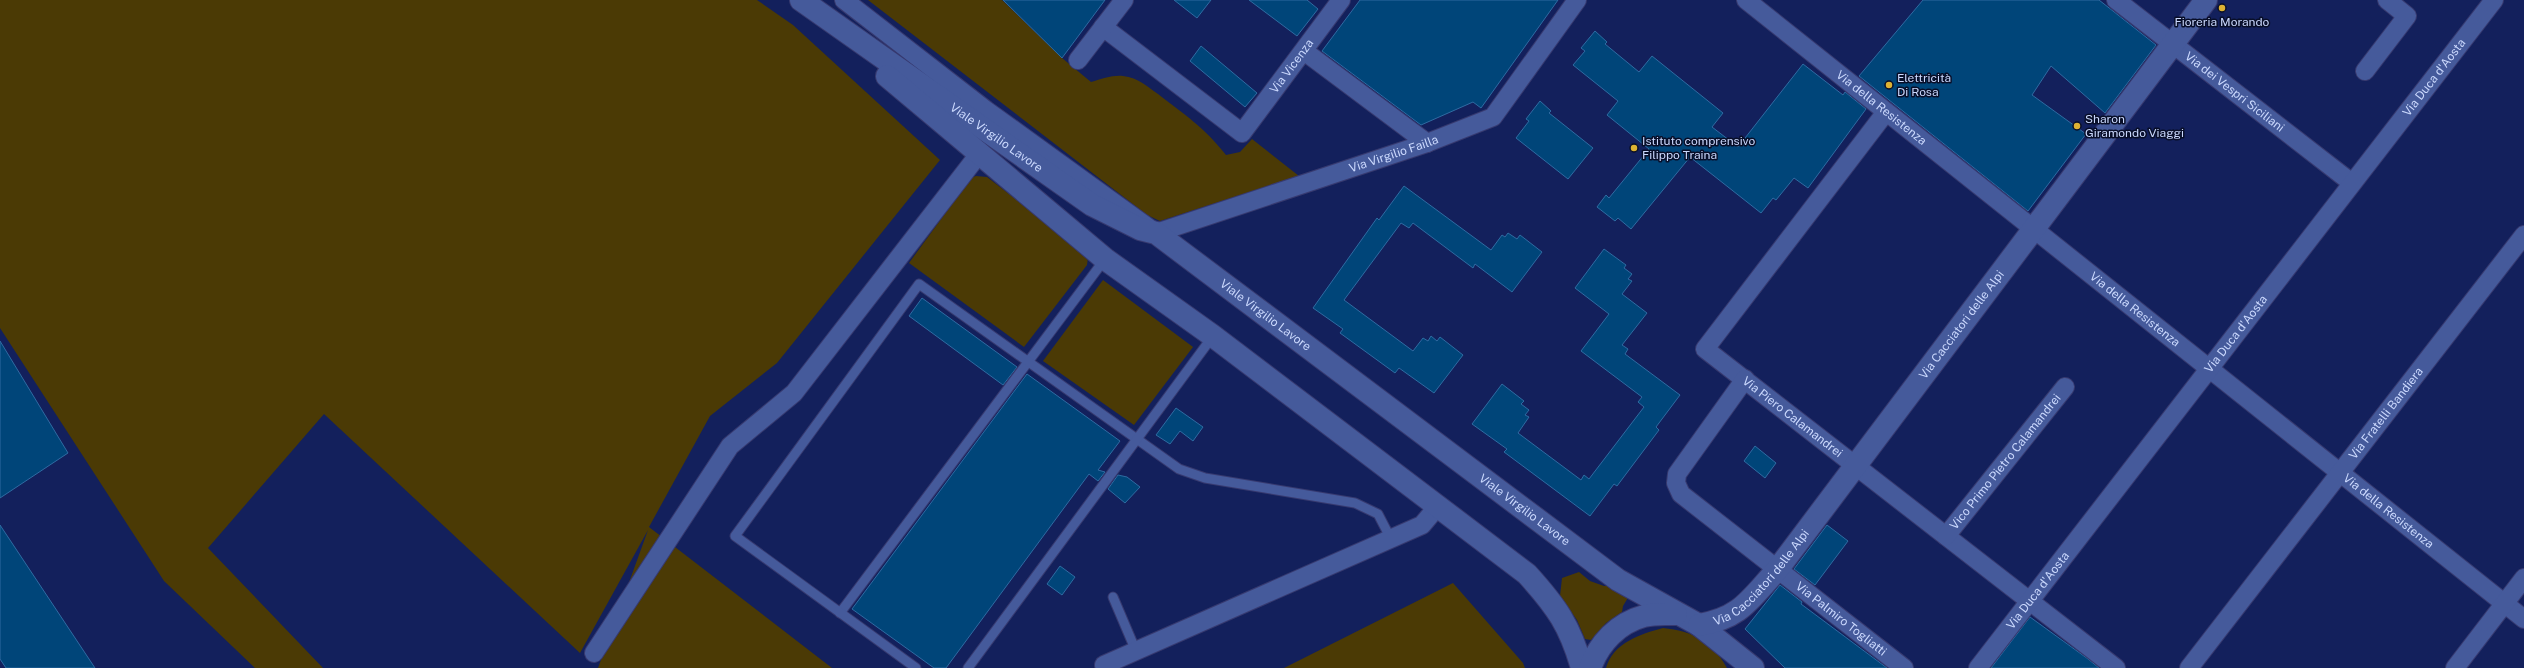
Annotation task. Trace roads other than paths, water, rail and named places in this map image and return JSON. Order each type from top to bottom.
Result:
[{"type":"street","name":"Viale Virgilio Lavore","points":[[801,0],[824,18],[1092,205],[1140,229],[1156,233],[1618,580],[1676,614],[1699,625],[1737,660],[1753,668]]},
{"type":"street","points":[[844,0],[986,110],[1156,233]]},
{"type":"street","points":[[1078,60],[1124,0]]},
{"type":"street","name":"Via Vicenza","points":[[1103,27],[1242,133],[1341,0]]},
{"type":"street","name":"Via Virgilio Failla","points":[[1156,233],[1427,143],[1493,117],[1576,0]]},
{"type":"street","name":"Via dei Vespri Siciliani","points":[[2116,0],[2352,183]]},
{"type":"street","name":"Via Cacciatori delle Alpi","points":[[1699,625],[1719,622],[1735,614],[1777,570],[1854,465],[2206,0]]},
{"type":"street","points":[[2365,71],[2407,16],[2387,0]]},
{"type":"street","name":"Via Duca d'Aosta","points":[[1978,668],[2494,0]]},
{"type":"street","name":"Via della Resistenza","points":[[1750,1],[2033,230],[2524,619]]},
{"type":"street","name":"Viale Virgilio Lavore","points":[[824,18],[909,96],[1105,259],[1213,336],[1527,574],[1554,604],[1573,637],[1582,668]]},
{"type":"street","points":[[1304,51],[1427,143]]},
{"type":"street","name":"Via Piero Calamandrei","points":[[1886,112],[1705,349],[2116,668]]},
{"type":"street","points":[[594,653],[730,446],[794,393],[979,154]]},
{"type":"street","name":"Via Fratelli Bandiera","points":[[2189,668],[2524,235]]},
{"type":"street","name":"Via Palmiro Togliatti","points":[[1745,380],[1677,474],[1676,483],[1681,494],[1904,668]]},
{"type":"street","name":"Vico Primo Pietro Calamandrei","points":[[1946,536],[2065,387]]},
{"type":"street","points":[[1104,665],[1422,525],[1438,506]]},
{"type":"street","points":[[2455,668],[2524,578]]},
{"type":"street","points":[[1590,668],[1596,651],[1617,628],[1645,615],[1676,614]]},
{"type":"lane","points":[[840,613],[1105,259]]},
{"type":"lane","points":[[916,668],[735,536],[919,284],[1179,469],[1205,478],[1355,504],[1368,508],[1378,514],[1391,539]]},
{"type":"lane","points":[[968,668],[1213,336]]},
{"type":"lane","points":[[1113,597],[1136,651]]},
{"type":"place","name":"Fioreria Morando","points":[[2222,8]]},
{"type":"place","name":"Elettricità Di Rosa","points":[[1889,85]]},
{"type":"place","name":"Sharon Giramondo Viaggi","points":[[2077,126]]},
{"type":"place","name":"Istituto comprensivo Filippo Traina","points":[[1634,148]]}]
